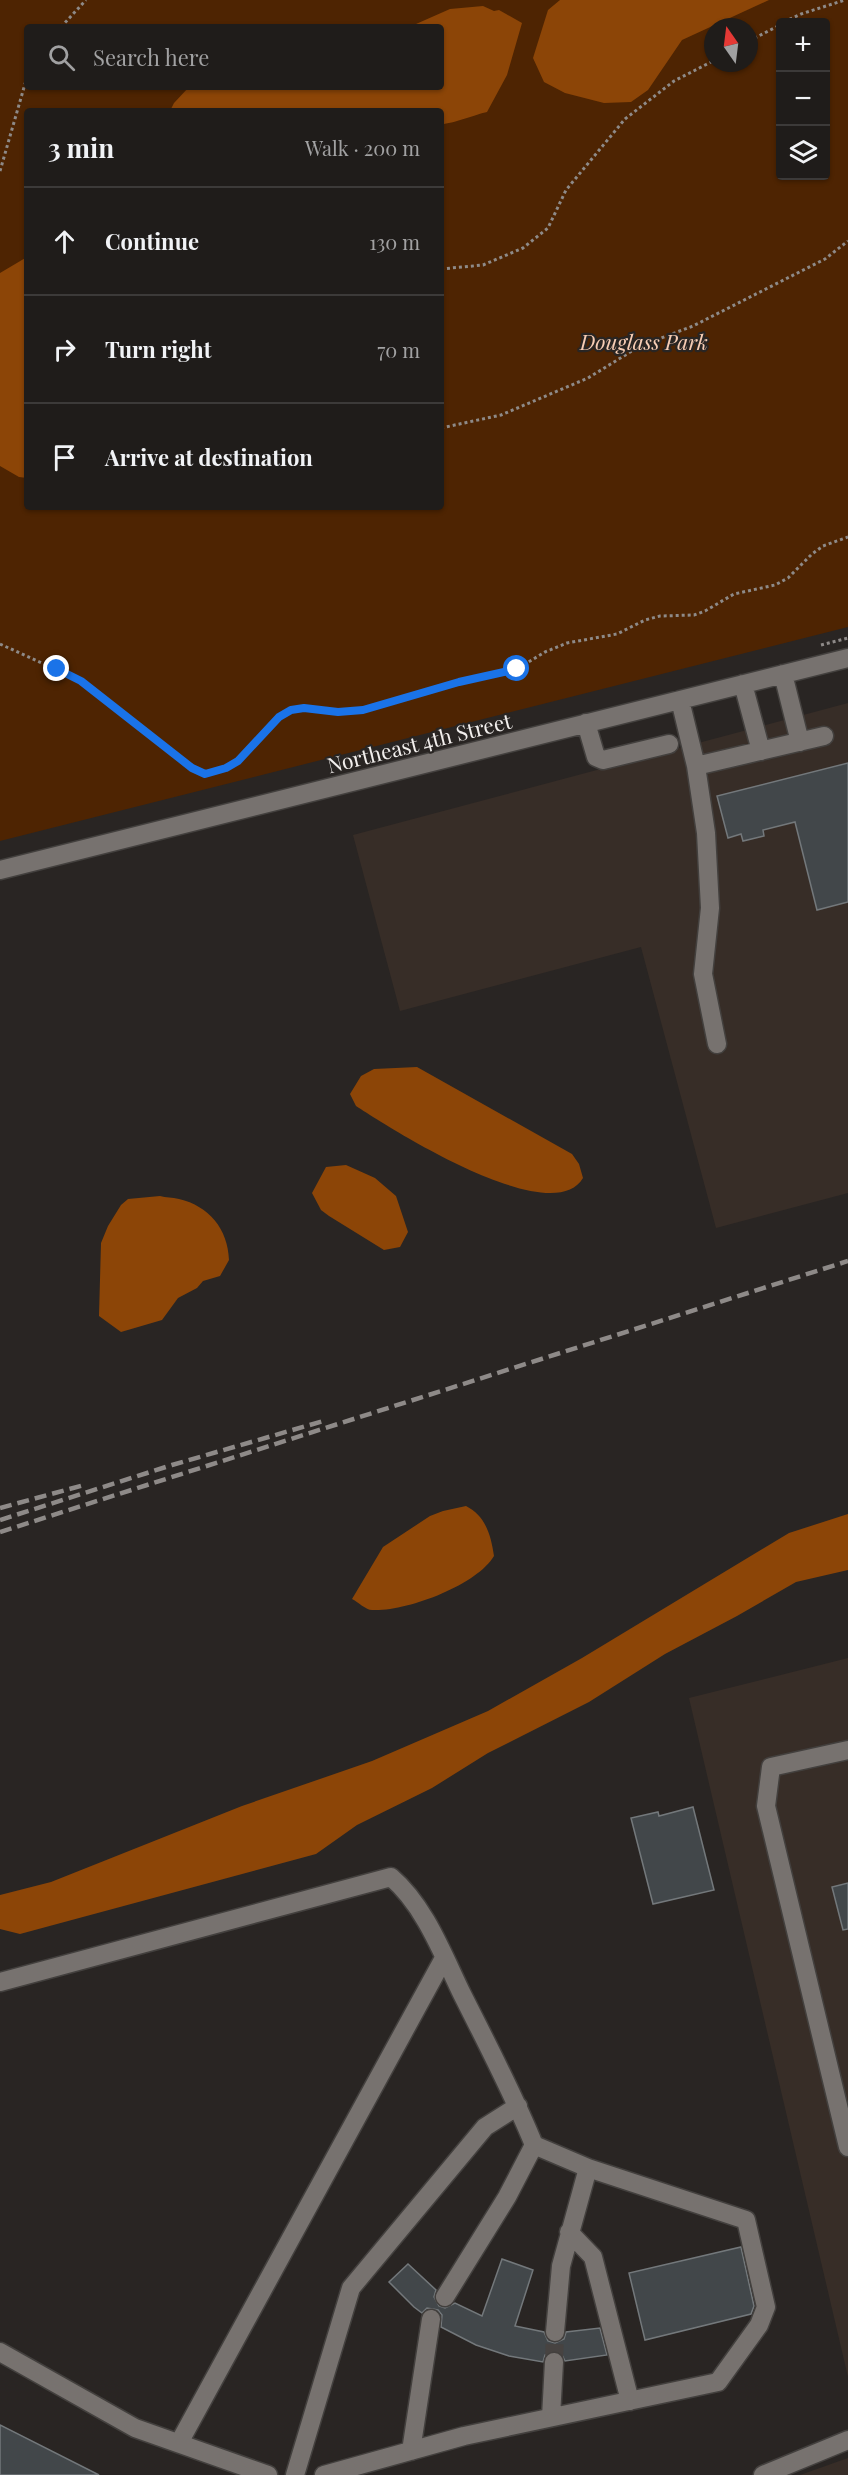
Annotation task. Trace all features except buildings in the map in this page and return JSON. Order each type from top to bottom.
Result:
[{"type":"street","name":"Northeast 4th Street","points":[[0,870],[848,658]]},
{"type":"street","points":[[783,674],[800,742]]},
{"type":"street","points":[[743,684],[761,751]]},
{"type":"street","points":[[680,700],[696,766],[706,833],[710,908],[703,974],[717,1044]]},
{"type":"street","points":[[586,723],[596,757],[603,760],[669,744]]},
{"type":"street","points":[[696,766],[824,736]]},
{"type":"street","points":[[848,1750],[771,1767],[766,1806],[848,2147]]},
{"type":"street","points":[[0,1982],[390,1877],[406,1890],[444,1958],[518,2106],[534,2145],[588,2168],[746,2220],[766,2307],[759,2325],[718,2382],[464,2436],[324,2475]]},
{"type":"street","points":[[179,2443],[444,1958]]},
{"type":"street","points":[[295,2475],[351,2288],[485,2127],[518,2106]]},
{"type":"street","points":[[445,2296],[507,2197],[534,2145]]},
{"type":"street","points":[[555,2332],[561,2266],[588,2168]]},
{"type":"street","points":[[569,2232],[593,2257],[630,2401]]},
{"type":"street","points":[[411,2451],[431,2319]]},
{"type":"street","points":[[0,2352],[135,2428],[268,2475]]},
{"type":"street","points":[[551,2417],[554,2362]]},
{"type":"street","points":[[763,2475],[848,2440]]},
{"type":"path","points":[[64,24],[86,0]]},
{"type":"path","points":[[793,18],[845,0]]},
{"type":"path","points":[[758,36],[776,27]]},
{"type":"path","points":[[444,269],[483,265],[523,248],[548,228],[566,190],[625,119],[675,81],[704,66]]},
{"type":"path","points":[[0,171],[24,87]]},
{"type":"path","points":[[444,427],[501,415],[588,378],[640,346],[693,326],[825,259],[848,241]]},
{"type":"path","points":[[0,644],[81,681],[192,768],[205,774],[226,768],[238,761],[279,717],[291,710],[318,708],[338,712],[363,710],[459,682],[517,669],[544,652],[567,643],[617,634],[645,620],[660,616],[694,615],[734,594],[775,585],[788,578],[823,546],[848,537]]},
{"type":"shaded area","points":[[560,0],[769,0],[730,18],[704,18],[704,30],[682,40],[648,90],[631,102],[604,103],[565,93],[544,82],[533,58],[548,10]]},
{"type":"shaded area","points":[[483,6],[494,11],[499,10],[522,23],[507,75],[487,112],[444,124],[444,108],[172,108],[186,90],[444,90],[444,24],[416,24],[450,9]]},
{"type":"shaded area","points":[[24,259],[24,478],[0,466],[0,273]]},
{"type":"shaded area","points":[[848,703],[848,1193],[716,1228],[641,947],[400,1011],[353,835]]},
{"type":"shaded area","points":[[417,1067],[572,1154],[579,1164],[583,1178],[566,1191],[539,1192],[507,1185],[435,1153],[356,1106],[350,1094],[361,1076],[374,1069]]},
{"type":"shaded area","points":[[346,1165],[375,1178],[396,1196],[408,1232],[400,1247],[384,1250],[321,1210],[312,1193],[326,1167]]},
{"type":"shaded area","points":[[160,1196],[190,1202],[208,1213],[221,1229],[229,1260],[220,1276],[203,1281],[197,1288],[178,1298],[162,1320],[121,1332],[99,1316],[101,1243],[108,1226],[121,1205],[128,1199]]},
{"type":"shaded area","points":[[466,1506],[483,1521],[489,1534],[494,1556],[473,1577],[439,1595],[403,1606],[370,1610],[352,1599],[383,1547],[430,1516]]},
{"type":"shaded area","points":[[848,1514],[848,1570],[796,1582],[665,1654],[589,1702],[488,1753],[432,1788],[357,1825],[316,1854],[20,1934],[0,1929],[0,1895],[51,1882],[242,1806],[372,1761],[488,1711],[582,1658],[789,1533]]},
{"type":"shaded area","points":[[848,1658],[848,2377],[689,1698]]},
{"type":"shaded area","points":[[848,2458],[848,2475],[800,2475]]},
{"type":"green space","name":"Douglass Park","points":[[0,0],[848,0],[848,627],[0,841]]},
{"type":"tunnel","points":[[554,2362],[555,2332]]},
{"type":"railway","points":[[0,1532],[848,1261]]},
{"type":"railway","points":[[0,1520],[172,1465],[327,1420]]},
{"type":"railway","points":[[0,1508],[84,1485]]},
{"type":"route","points":[[57,669],[81,681],[192,768],[205,774],[226,768],[238,761],[279,717],[291,710],[318,708],[338,712],[363,710],[459,682],[517,669]]}]
